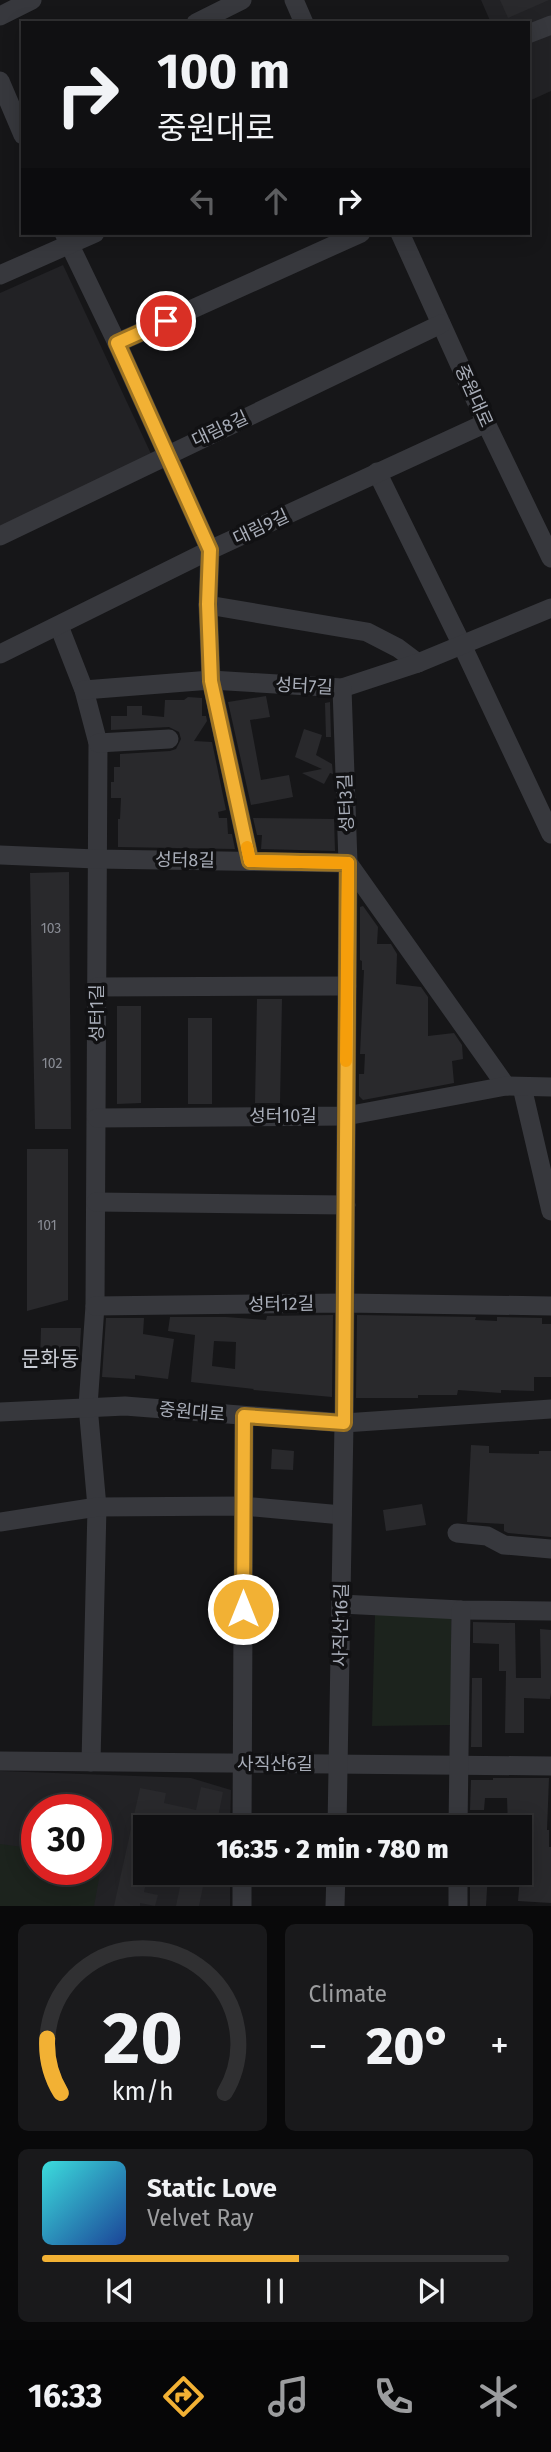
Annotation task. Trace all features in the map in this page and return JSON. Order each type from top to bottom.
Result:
[{"type":"street","points":[[0,16],[32,0]]},
{"type":"street","points":[[200,21],[242,0]]},
{"type":"street","points":[[294,0],[303,21]]},
{"type":"street","points":[[530,33],[551,25]]},
{"type":"street","points":[[0,81],[21,131]]},
{"type":"street","points":[[0,275],[67,239],[86,235]]},
{"type":"street","points":[[117,343],[357,235]]},
{"type":"street","name":"중원대로","points":[[401,235],[551,558]]},
{"type":"street","points":[[67,239],[210,550],[208,604],[211,681],[250,861]]},
{"type":"street","name":"대림8길","points":[[0,536],[441,324]]},
{"type":"street","name":"대림9길","points":[[0,654],[210,550],[486,423]]},
{"type":"street","points":[[377,472],[551,834]]},
{"type":"street","points":[[530,515],[551,526]]},
{"type":"street","points":[[208,604],[367,632],[398,648],[418,663]]},
{"type":"street","name":"성터7길","points":[[84,690],[211,681],[342,688],[418,663],[551,608]]},
{"type":"street","name":"성터1길","points":[[60,626],[84,690],[98,743],[95,1306],[88,1406],[97,1507],[91,1762]]},
{"type":"street","name":"성터3길","points":[[342,688],[348,863],[344,1423]]},
{"type":"street","points":[[98,743],[169,739]]},
{"type":"street","name":"성터8길","points":[[0,855],[348,863]]},
{"type":"street","points":[[348,863],[514,1086],[551,1211]]},
{"type":"street","points":[[97,987],[347,986]]},
{"type":"street","name":"성터10길","points":[[97,1118],[346,1116],[514,1086],[551,1087]]},
{"type":"street","points":[[96,1202],[346,1205]]},
{"type":"street","name":"성터12길","points":[[95,1306],[345,1303],[551,1306]]},
{"type":"street","name":"중원대로","points":[[0,1412],[125,1406],[344,1423],[551,1409]]},
{"type":"street","points":[[242,1815],[244,1416]]},
{"type":"street","name":"사직산16길","points":[[337,1815],[344,1423]]},
{"type":"street","points":[[0,1522],[97,1507],[243,1506],[342,1516]]},
{"type":"street","points":[[457,1533],[487,1536],[504,1545],[551,1549]]},
{"type":"street","points":[[341,1604],[551,1611]]},
{"type":"street","points":[[458,1815],[461,1610]]},
{"type":"street","name":"사직산6길","points":[[0,1761],[551,1766]]},
{"type":"street","points":[[242,1885],[242,1906]]},
{"type":"street","points":[[335,1906],[336,1885]]},
{"type":"street","points":[[458,1885],[458,1906]]},
{"type":"shaded area","points":[[481,0],[551,0],[551,91],[530,101],[530,21],[490,21]]},
{"type":"shaded area","points":[[63,265],[152,456],[0,528],[0,293]]},
{"type":"shaded area","points":[[375,1614],[451,1618],[451,1725],[372,1726]]},
{"type":"shaded area","points":[[0,1771],[191,1778],[231,1790],[230,1815],[133,1815],[133,1885],[230,1885],[230,1906],[0,1906]]},
{"type":"shaded area","points":[[0,1844],[21,1847],[21,1885],[98,1885],[94,1906],[0,1906]]},
{"type":"building","points":[[500,0],[549,0],[508,18]]},
{"type":"building","points":[[266,696],[270,717],[250,720],[261,780],[289,775],[293,797],[251,805],[228,702]]},
{"type":"building","points":[[188,697],[202,698],[202,716],[206,716],[207,721],[194,741],[212,742],[226,810],[218,812],[219,818],[227,818],[228,834],[232,834],[235,849],[118,847],[121,798],[111,798],[111,782],[114,782],[114,767],[120,767],[120,754],[170,751],[176,749],[181,739],[179,732],[169,727],[111,730],[111,716],[127,716],[127,706],[142,706],[142,715],[164,717],[165,700],[184,700]]},
{"type":"building","points":[[330,702],[331,737],[326,737],[325,703]]},
{"type":"building","points":[[304,729],[322,735],[316,755],[332,764],[333,774],[330,773],[324,784],[302,773],[322,769],[295,757]]},
{"type":"building","points":[[253,818],[334,819],[335,851],[261,849],[262,835],[257,835]]},
{"type":"building","points":[[69,872],[71,1129],[35,1129],[30,873]]},
{"type":"building","points":[[363,906],[378,927],[377,944],[391,944],[397,954],[396,984],[421,987],[428,997],[428,1036],[454,1033],[462,1045],[463,1059],[452,1061],[454,1083],[363,1100],[359,1096],[359,1074],[364,1074],[365,1054],[360,1054],[364,970],[360,960],[360,907]]},
{"type":"building","points":[[257,999],[282,999],[280,1103],[255,1103]]},
{"type":"building","points":[[117,1006],[141,1006],[141,1103],[117,1104]]},
{"type":"building","points":[[188,1018],[212,1018],[212,1104],[188,1104]]},
{"type":"building","points":[[27,1149],[68,1149],[68,1300],[27,1311]]},
{"type":"building","points":[[333,1315],[332,1397],[191,1382],[195,1335],[168,1331],[170,1317],[266,1320],[267,1316]],"holes":[[[214,1341],[236,1342],[235,1369],[212,1366]]]},
{"type":"building","points":[[357,1315],[476,1317],[475,1320],[497,1321],[497,1317],[542,1318],[542,1324],[551,1324],[551,1377],[534,1377],[534,1391],[501,1390],[501,1393],[458,1390],[457,1395],[356,1398]]},
{"type":"building","points":[[106,1318],[144,1318],[143,1334],[174,1339],[168,1379],[135,1375],[135,1379],[102,1377]]},
{"type":"building","points":[[41,1328],[81,1328],[79,1365],[40,1363]]},
{"type":"building","points":[[471,1445],[489,1446],[489,1453],[539,1454],[539,1451],[551,1451],[551,1537],[508,1533],[504,1531],[504,1524],[467,1522]]},
{"type":"building","points":[[272,1449],[294,1451],[293,1470],[271,1469]]},
{"type":"building","points":[[422,1504],[426,1525],[386,1531],[383,1510]]},
{"type":"building","points":[[473,1622],[515,1623],[516,1678],[541,1678],[540,1629],[551,1630],[550,1699],[524,1698],[524,1733],[505,1733],[506,1671],[499,1671],[499,1644],[473,1643]]},
{"type":"building","points":[[472,1678],[482,1678],[482,1747],[471,1747]]},
{"type":"building","points":[[549,1778],[547,1830],[551,1847],[551,1903],[518,1901],[519,1885],[532,1885],[532,1815],[508,1815],[507,1798],[485,1798],[484,1810],[470,1810],[471,1780]]},
{"type":"building","points":[[201,1787],[223,1792],[218,1815],[134,1815],[140,1788],[166,1793],[164,1803],[196,1810]]},
{"type":"building","points":[[133,1820],[133,1885],[145,1885],[144,1892],[158,1895],[155,1906],[140,1903],[140,1906],[114,1906]]},
{"type":"building","points":[[180,1885],[203,1885],[199,1906],[176,1906]]},
{"type":"building","points":[[470,1885],[487,1885],[486,1906],[470,1906]]},
{"type":"slow traffic","points":[[247,847],[250,861],[348,863],[346,1061]]},
{"type":"district","name":"문화동","points":[[50,1359]]},
{"type":"route","points":[[166,321],[117,343],[210,550],[208,604],[211,681],[250,861],[348,863],[344,1423],[244,1416],[243,1609]]}]
